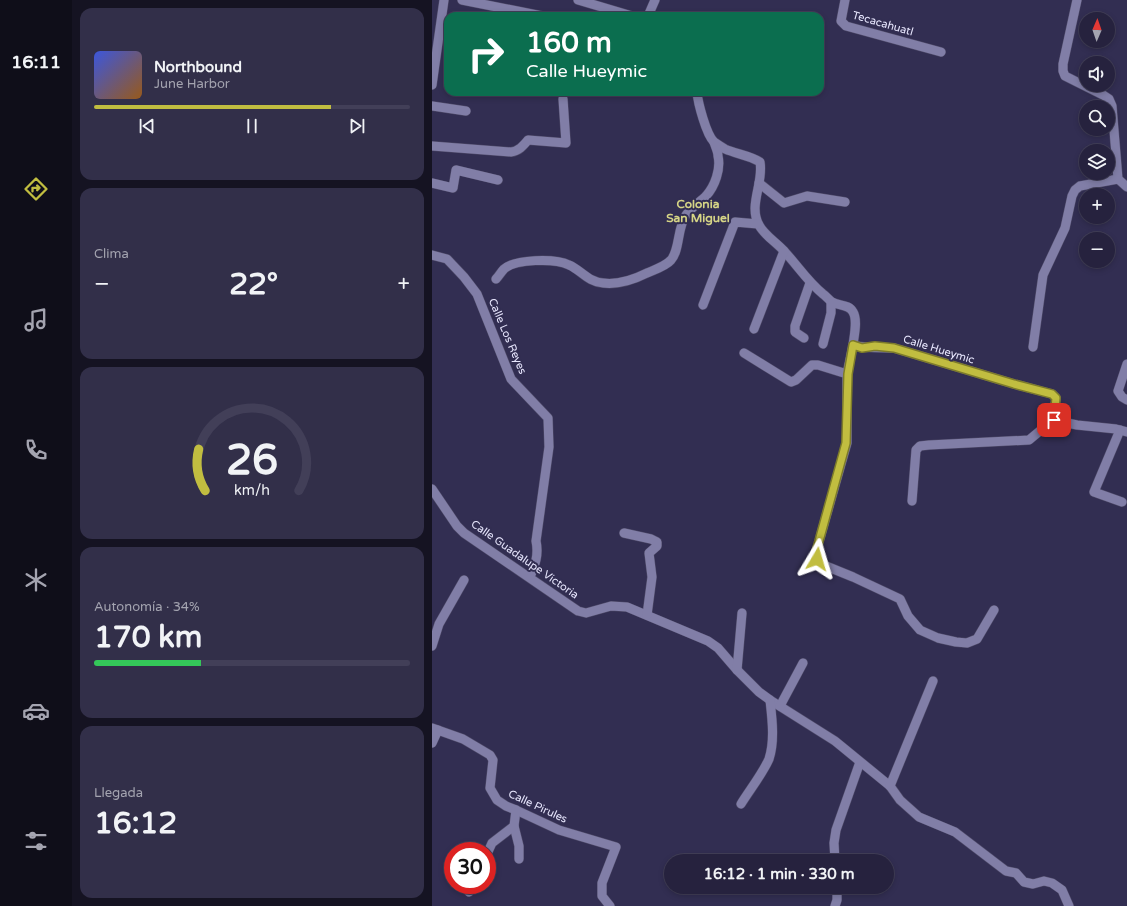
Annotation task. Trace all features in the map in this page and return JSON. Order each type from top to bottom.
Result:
[{"type":"street","points":[[432,85],[443,42],[444,0]]},
{"type":"street","points":[[462,0],[522,12]]},
{"type":"street","points":[[578,0],[618,12]]},
{"type":"street","points":[[650,12],[655,0]]},
{"type":"street","name":"Tecacahuatl","points":[[844,0],[841,21],[846,26],[941,52]]},
{"type":"street","points":[[1077,0],[1063,64],[1063,71],[1065,76],[1109,99],[1112,106],[1118,179],[1127,186]]},
{"type":"street","points":[[496,279],[504,268],[519,262],[554,261],[568,264],[578,270],[587,279],[602,283],[622,283],[641,276],[670,262],[675,254],[679,234],[686,215],[708,194],[716,179],[718,171],[718,156],[714,142],[706,126],[698,96]]},
{"type":"street","points":[[432,146],[516,152],[522,148],[528,140],[566,143],[563,99]]},
{"type":"street","points":[[432,106],[466,112]]},
{"type":"street","points":[[714,142],[724,148],[752,157],[760,162],[760,184],[755,208],[758,224],[763,231],[784,251],[810,283],[831,302],[852,310],[855,316],[853,345],[848,374],[846,443],[816,552],[817,559],[821,564],[900,599],[908,616],[920,630],[938,638],[967,643],[977,639],[994,610]]},
{"type":"street","points":[[432,182],[453,188],[456,170],[498,180]]},
{"type":"street","points":[[1034,347],[1043,275],[1065,228],[1074,190],[1080,186],[1118,179]]},
{"type":"street","points":[[760,184],[784,203],[807,196],[845,202]]},
{"type":"street","points":[[703,305],[735,222],[758,224]]},
{"type":"street","points":[[754,330],[784,251]]},
{"type":"street","name":"Calle Los Reyes","points":[[432,255],[447,259],[477,294],[512,379],[548,418],[549,447],[536,541],[538,548],[536,562],[530,577]]},
{"type":"street","points":[[804,338],[795,332],[795,326],[810,283]]},
{"type":"street","points":[[823,344],[831,313],[831,302]]},
{"type":"street","name":"Calle Hueymic","points":[[853,345],[862,348],[875,346],[894,348],[1052,394],[1056,398],[1054,420]]},
{"type":"street","points":[[744,353],[791,382],[796,380],[812,365],[818,365],[848,374]]},
{"type":"street","points":[[1127,364],[1118,391],[1122,397],[1127,400]]},
{"type":"street","points":[[912,501],[916,450],[920,446],[1029,440],[1054,420],[1077,425],[1125,431],[1094,492],[1122,502]]},
{"type":"street","name":"Calle Guadalupe Victoria","points":[[432,489],[457,526],[464,533],[578,611],[586,613],[611,606],[627,608],[708,641],[718,648],[759,692],[834,741],[890,786],[900,800],[919,817],[955,832],[1006,870],[1016,873],[1024,882],[1033,884],[1044,881],[1052,883],[1062,890],[1069,906]]},
{"type":"street","points":[[624,533],[651,539],[657,542],[657,546],[649,553],[652,577],[647,615]]},
{"type":"street","points":[[432,646],[439,624],[464,580]]},
{"type":"street","points":[[737,670],[742,613]]},
{"type":"street","points":[[780,706],[803,663]]},
{"type":"street","points":[[890,786],[933,681]]},
{"type":"street","points":[[741,804],[769,756],[772,734],[770,700]]},
{"type":"street","points":[[432,743],[435,729]]},
{"type":"street","name":"Calle Pirules","points":[[435,729],[463,739],[490,755],[493,760],[490,788],[492,794],[497,800],[506,806],[559,830],[616,847],[602,882],[602,896],[610,906]]},
{"type":"street","points":[[835,854],[834,843],[836,830],[860,762]]},
{"type":"street","points":[[516,810],[514,826],[519,846],[519,859]]},
{"type":"street","points":[[493,842],[514,826]]},
{"type":"street","points":[[835,906],[837,894]]},
{"type":"district","name":"Colonia San Miguel","points":[[698,211]]},
{"type":"route","points":[[817,559],[816,552],[843,459],[846,443],[848,374],[853,345],[862,348],[875,346],[894,348],[1052,394],[1056,398],[1054,420]]}]
